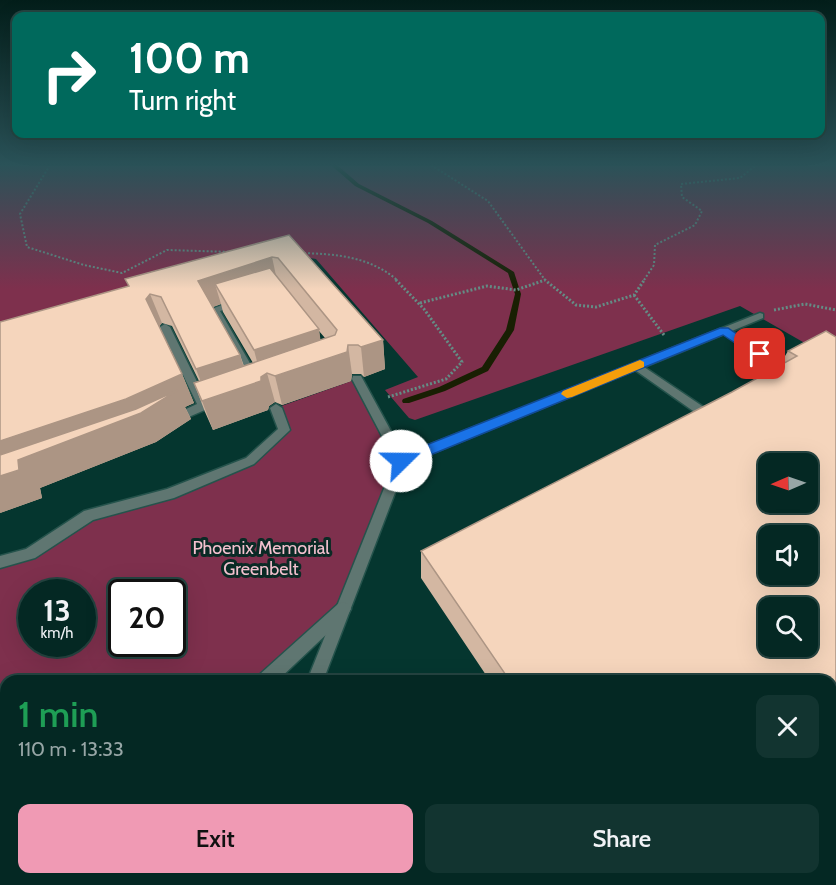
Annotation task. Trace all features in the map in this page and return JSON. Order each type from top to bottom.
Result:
[{"type":"street","points":[[246,300],[214,310],[259,387],[248,391]]},
{"type":"street","points":[[317,675],[401,461],[760,316]]},
{"type":"street","points":[[165,327],[208,404],[165,424]]},
{"type":"street","points":[[724,330],[778,366]]},
{"type":"street","points":[[636,366],[710,417]]},
{"type":"street","points":[[357,379],[401,461]]},
{"type":"street","points":[[0,562],[30,554],[89,515],[169,494],[250,461],[284,430],[276,408]]},
{"type":"street","points":[[272,675],[343,609]]},
{"type":"path","points":[[25,206],[20,214],[27,247],[84,265],[122,273],[167,250],[234,252]]},
{"type":"path","points":[[492,206],[544,279],[576,305],[596,307],[634,295],[654,265],[655,245],[695,225],[702,210],[697,206]]},
{"type":"path","points":[[291,253],[324,254],[376,264],[420,303],[462,362],[446,379],[369,403]]},
{"type":"path","points":[[420,303],[487,286],[516,290],[544,279]]},
{"type":"path","points":[[634,295],[665,337],[681,348]]},
{"type":"path","points":[[760,316],[787,304],[809,303],[836,310]]},
{"type":"green space","points":[[0,206],[836,206],[836,361],[740,306],[415,420],[409,418],[385,390],[418,377],[316,259],[298,256],[0,344]]},
{"type":"green space","name":"Phoenix Memorial Greenbelt","points":[[357,379],[401,461],[343,609],[272,675],[0,675],[0,562],[30,554],[89,515],[169,494],[250,461],[284,430],[276,408]]},
{"type":"building","points":[[289,235],[383,340],[361,347],[348,345],[347,352],[275,376],[267,373],[261,377],[261,381],[202,401],[194,383],[335,335],[337,330],[278,258],[272,257],[198,281],[240,355],[196,369],[161,297],[150,294],[146,299],[182,374],[126,399],[0,441],[0,322],[129,286],[125,279]]},
{"type":"building","points":[[270,268],[319,329],[254,350],[215,284]]},
{"type":"building","points":[[826,331],[836,337],[836,675],[506,675],[421,551],[732,392],[797,356],[788,351]]},
{"type":"building","points":[[178,390],[141,413],[18,460],[19,470],[0,476],[0,455],[136,409]]},
{"type":"waterway","points":[[399,206],[430,222],[511,272],[518,294],[510,330],[485,369],[442,389],[406,401]]},
{"type":"slow traffic","points":[[567,394],[640,364]]},
{"type":"route","points":[[401,461],[724,330],[760,354]]}]
